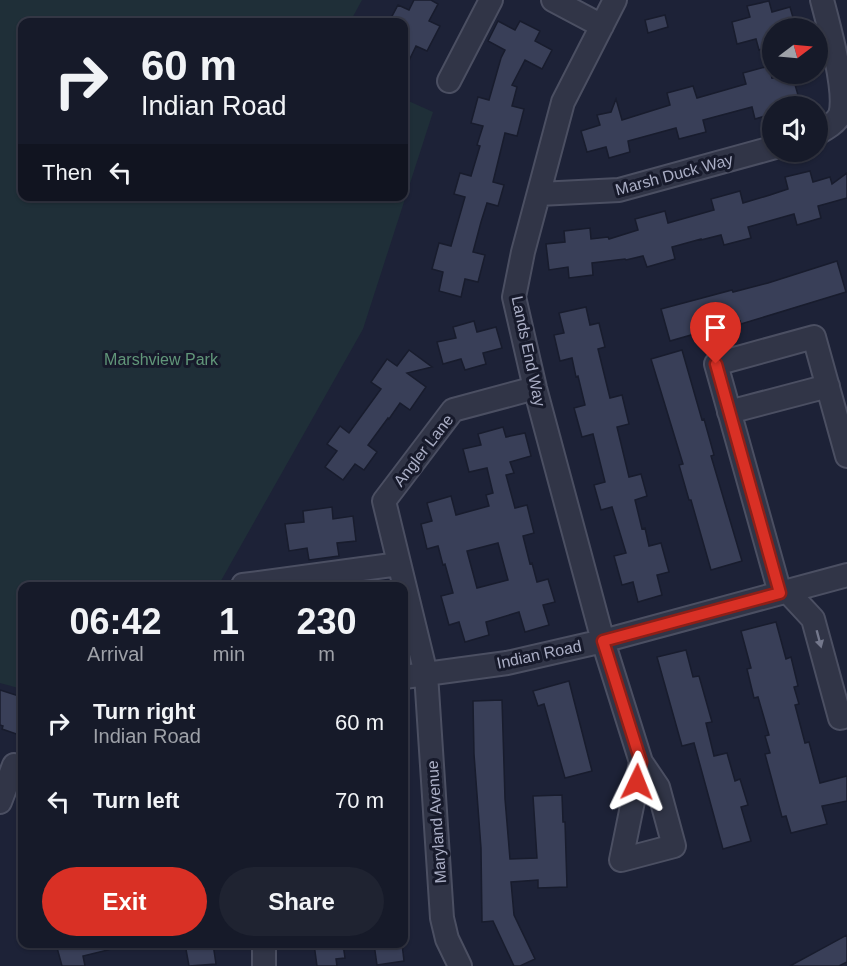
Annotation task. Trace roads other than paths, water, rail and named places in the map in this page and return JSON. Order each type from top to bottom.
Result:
[{"type":"street","points":[[449,81],[491,0]]},
{"type":"street","points":[[553,0],[602,26]]},
{"type":"street","name":"Lands End Way","points":[[615,0],[563,102],[523,252],[514,297],[535,388],[603,641],[641,762]]},
{"type":"street","points":[[822,0],[843,81],[845,101],[840,116],[828,125]]},
{"type":"street","name":"Marsh Duck Way","points":[[539,194],[619,190],[762,151]]},
{"type":"street","points":[[847,456],[814,337],[716,364],[784,592],[813,619],[840,718],[847,716]]},
{"type":"street","points":[[729,412],[828,386]]},
{"type":"street","name":"Angler Lane","points":[[403,582],[384,501],[453,410],[535,388]]},
{"type":"street","points":[[265,582],[399,564]]},
{"type":"street","name":"Indian Road","points":[[408,676],[507,663],[603,641],[784,592],[846,582]]},
{"type":"street","name":"Angler Lane","points":[[408,601],[426,674]]},
{"type":"street","name":"Maryland Avenue","points":[[426,674],[442,918],[447,939],[460,966]]},
{"type":"street","points":[[0,802],[12,764]]},
{"type":"street","points":[[264,948],[264,966]]},
{"type":"park label","name":"Marshview Park","points":[[161,359]]}]
